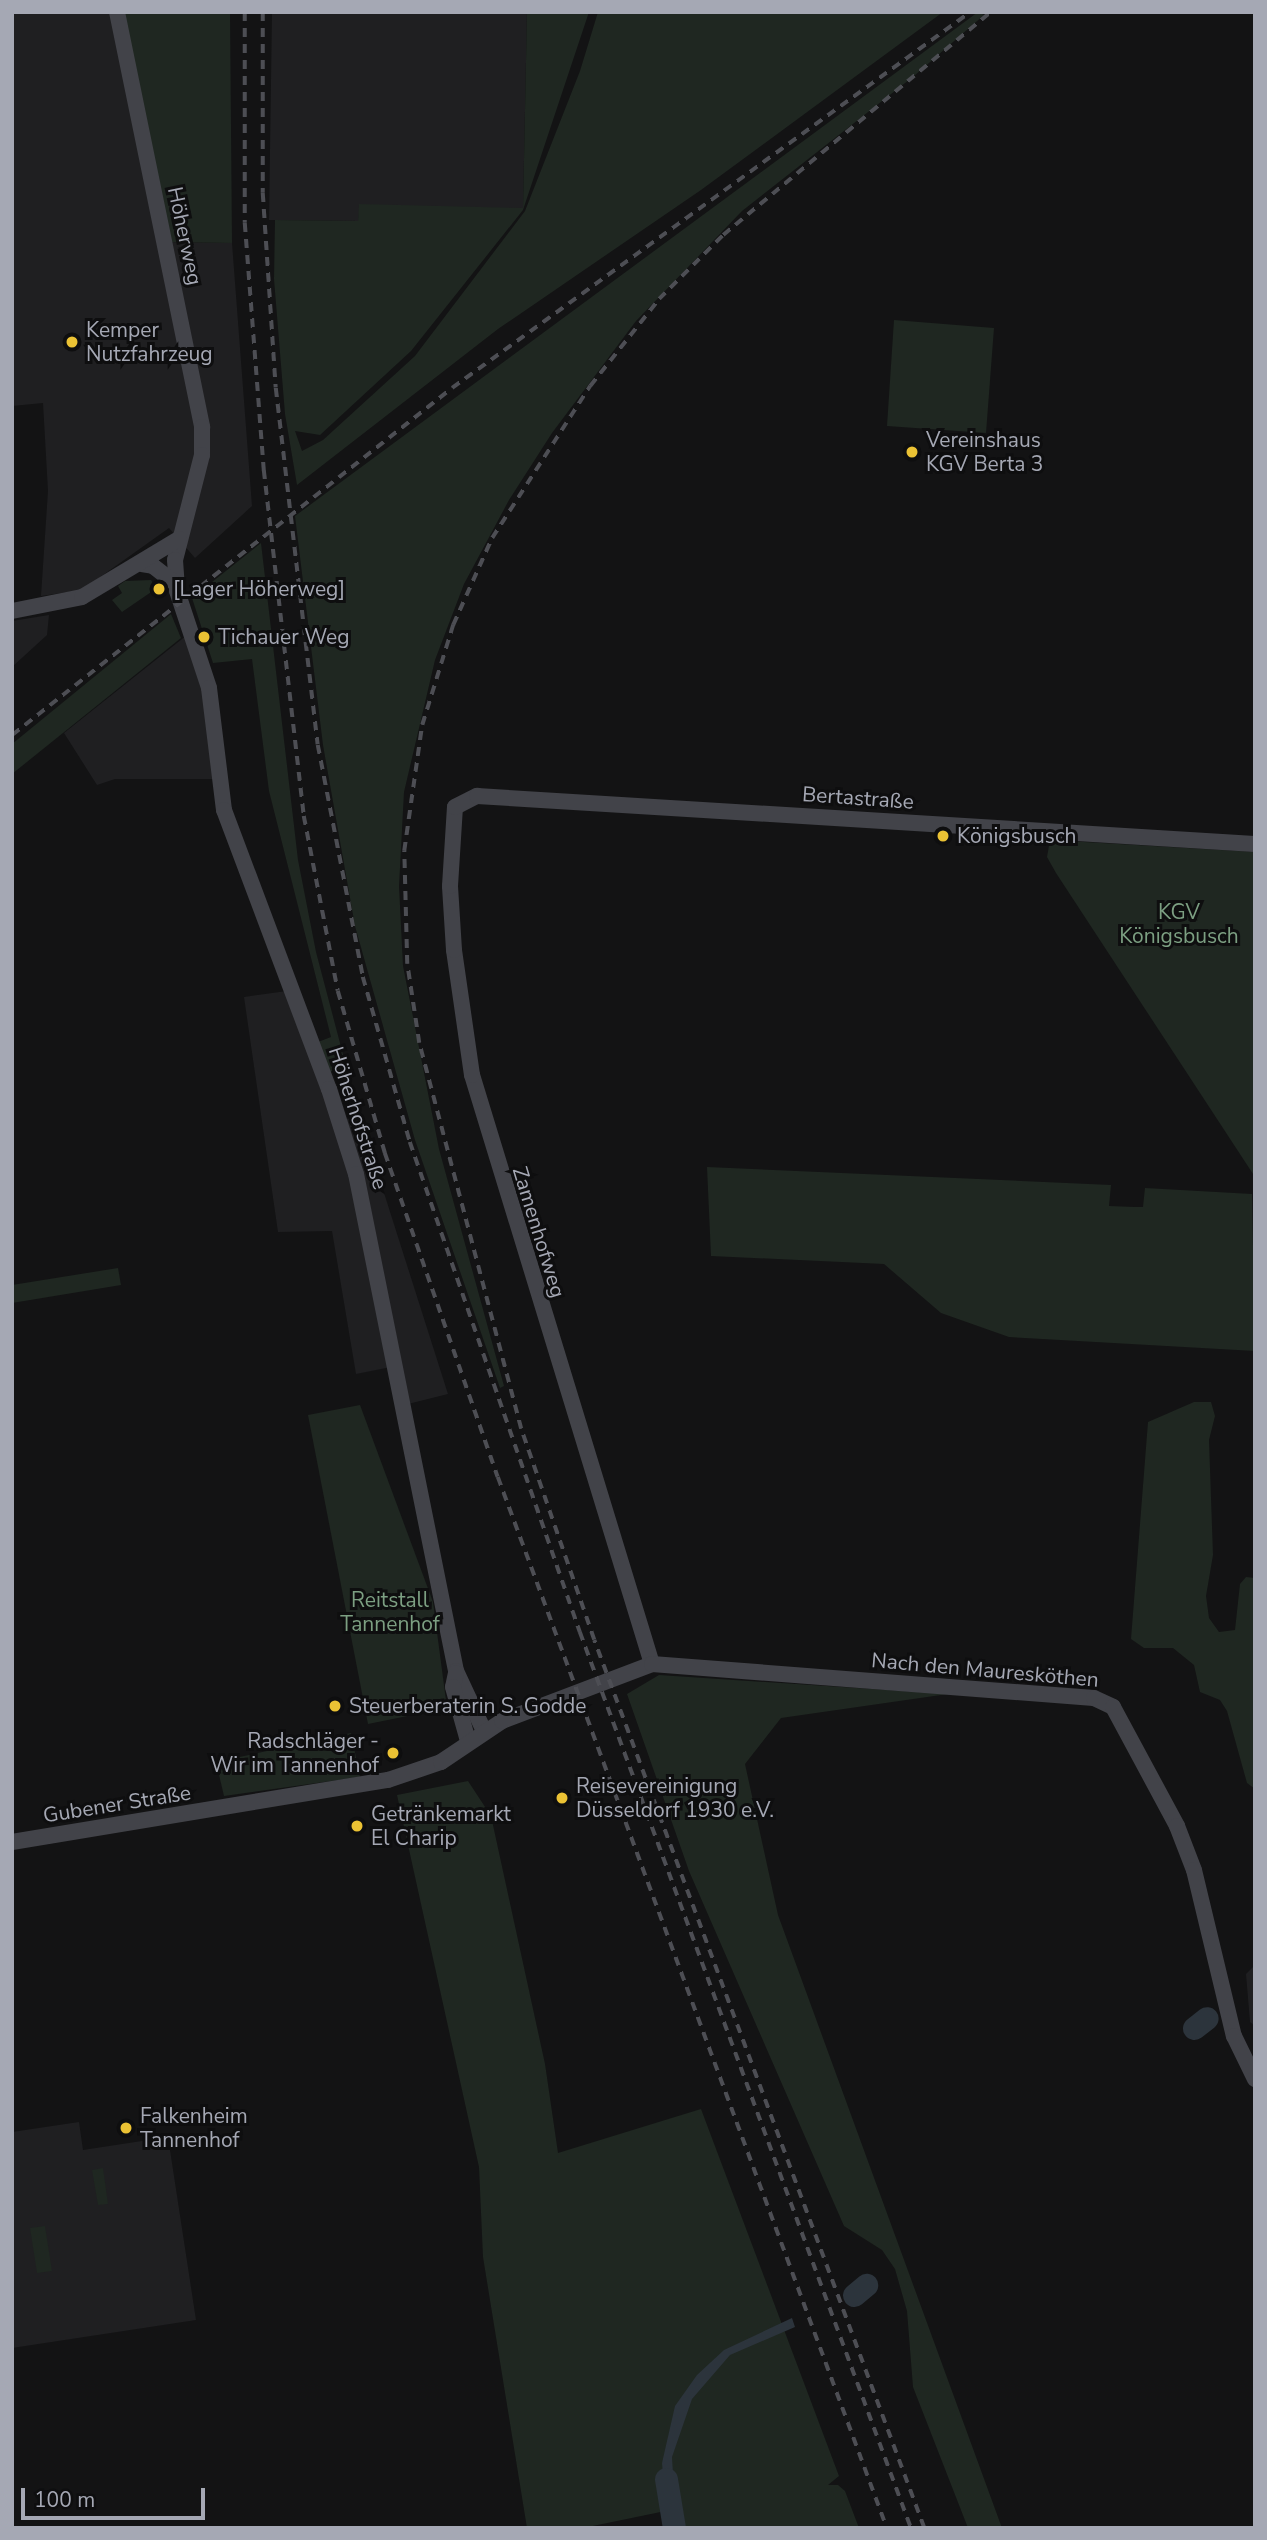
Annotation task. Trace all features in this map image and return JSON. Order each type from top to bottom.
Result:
[{"type":"street","name":"Höherweg","points":[[117,12],[202,426],[202,455],[179,539],[176,587]]},
{"type":"street","points":[[12,611],[82,597],[142,564],[179,539]]},
{"type":"street","points":[[142,564],[153,566],[176,587]]},
{"type":"street","name":"Höherhofstraße","points":[[176,587],[209,688],[225,810],[329,1089],[356,1174],[456,1671],[483,1729]]},
{"type":"street","name":"Bertastraße","points":[[459,803],[477,796],[1255,844]]},
{"type":"street","name":"Zamenhofweg","points":[[459,803],[452,823],[452,912],[459,1000],[472,1074],[652,1664]]},
{"type":"street","name":"Nach den Mauresköthen","points":[[468,1741],[483,1729],[652,1664],[1104,1700],[1127,1729],[1177,1826],[1194,1870],[1234,2036],[1255,2080]]},
{"type":"street","name":"Höherhofstraße","points":[[456,1671],[453,1687],[468,1741]]},
{"type":"street","name":"Gubener Straße","points":[[12,1842],[388,1780],[440,1762],[468,1741]]},
{"type":"shaded area","points":[[12,12],[123,12],[170,242],[232,243],[252,506],[195,558],[169,528],[82,590],[41,596],[48,491],[43,403],[12,406]]},
{"type":"shaded area","points":[[272,12],[527,12],[523,209],[360,205],[358,221],[269,220]]},
{"type":"shaded area","points":[[49,615],[47,635],[12,667],[12,621]]},
{"type":"shaded area","points":[[187,635],[201,673],[215,779],[115,779],[97,785],[64,733]]},
{"type":"shaded area","points":[[287,991],[346,1151],[396,1366],[356,1374],[332,1231],[278,1232],[244,997]]},
{"type":"shaded area","points":[[354,1116],[371,1152],[448,1394],[408,1404],[344,1120]]},
{"type":"shaded area","points":[[1255,1965],[1255,2026],[1250,2022],[1246,1974]]},
{"type":"shaded area","points":[[79,2122],[83,2150],[168,2137],[196,2320],[12,2348],[12,2132]]},
{"type":"shaded area","points":[[792,2318],[795,2327],[730,2355],[692,2399],[672,2457],[675,2508],[666,2510],[662,2463],[675,2406],[697,2375],[724,2350]]},
{"type":"green space","points":[[123,12],[230,12],[232,243],[170,242]]},
{"type":"green space","points":[[527,12],[589,12],[523,210],[411,351],[320,435],[295,431],[302,451],[323,440],[415,356],[525,211],[580,71],[598,12],[943,12],[701,190],[498,329],[297,485],[285,414],[274,279],[275,220],[358,221],[359,204],[523,208]]},
{"type":"green space","points":[[978,12],[984,15],[914,76],[742,211],[636,321],[552,433],[509,500],[464,584],[435,660],[404,792],[399,886],[403,966],[439,1149],[504,1386],[500,1388],[415,1140],[355,926],[323,745],[295,516]]},
{"type":"green space","points":[[894,320],[994,328],[986,433],[887,426]]},
{"type":"green space","points":[[261,543],[298,860],[316,952],[369,1153],[337,1070],[329,1072],[318,1042],[331,1037],[269,791],[252,659],[213,663],[192,598]]},
{"type":"green space","points":[[151,580],[157,588],[122,612],[112,600],[122,593],[118,586],[125,581]]},
{"type":"green space","points":[[171,614],[181,638],[12,774],[12,744]]},
{"type":"green space","name":"KGV Königsbusch","points":[[1050,840],[1255,852],[1255,1177],[1056,873],[1047,857]]},
{"type":"green space","points":[[707,1167],[1111,1185],[1109,1206],[1143,1207],[1145,1188],[1252,1194],[1255,1351],[1009,1337],[941,1313],[884,1264],[711,1256]]},
{"type":"green space","points":[[118,1268],[121,1285],[12,1303],[12,1285]]},
{"type":"green space","points":[[1194,1402],[1211,1402],[1215,1416],[1209,1440],[1213,1555],[1206,1596],[1209,1618],[1219,1632],[1235,1630],[1240,1584],[1246,1577],[1255,1578],[1255,1789],[1247,1783],[1227,1711],[1220,1700],[1200,1692],[1194,1665],[1173,1648],[1144,1648],[1131,1639],[1148,1422]]},
{"type":"green space","name":"Reitstall Tannenhof","points":[[360,1405],[433,1602],[447,1708],[368,1724],[308,1415]]},
{"type":"green space","points":[[659,1675],[948,1694],[781,1718],[745,1764],[778,1915],[1002,2528],[968,2528],[913,2387],[907,2311],[895,2269],[882,2250],[844,2226],[689,1871],[627,1694]]},
{"type":"green space","points":[[351,1733],[360,1777],[224,1796],[216,1762]]},
{"type":"green space","points":[[468,1781],[491,1816],[545,2064],[558,2153],[701,2109],[839,2476],[828,2485],[838,2485],[845,2491],[859,2528],[684,2528],[680,2508],[583,2528],[527,2528],[483,2257],[479,2167],[397,1795]]},
{"type":"green space","points":[[103,2168],[108,2204],[98,2205],[92,2170]]},
{"type":"green space","points":[[45,2226],[52,2271],[37,2273],[30,2228]]},
{"type":"waterway","points":[[1194,2028],[1207,2018]]},
{"type":"waterway","points":[[854,2295],[866,2285]]},
{"type":"waterway","points":[[666,2479],[674,2528]]},
{"type":"railway","points":[[245,12],[245,223],[264,470],[304,816],[338,991],[385,1153],[498,1477],[887,2528]]},
{"type":"railway","points":[[263,12],[263,193],[276,388],[318,745],[363,977],[410,1142],[580,1632],[911,2528]]},
{"type":"railway","points":[[12,735],[452,388],[970,12]]},
{"type":"railway","points":[[924,2528],[594,1640],[521,1429],[419,1043],[407,964],[404,851],[422,725],[453,625],[492,538],[590,386],[659,299],[723,235],[991,12]]},
{"type":"place","name":"Kemper Nutzfahrzeug","points":[[72,342]]},
{"type":"place","name":"Vereinshaus KGV Berta 3","points":[[912,452]]},
{"type":"place","name":"[Lager Höherweg]","points":[[159,589]]},
{"type":"place","name":"Tichauer Weg","points":[[204,637]]},
{"type":"place","name":"Königsbusch","points":[[943,836]]},
{"type":"place","name":"Steuerberaterin S. Godde","points":[[335,1706]]},
{"type":"place","name":"Radschläger - Wir im Tannenhof","points":[[393,1753]]},
{"type":"place","name":"Reisevereinigung Düsseldorf 1930 e.V.","points":[[562,1798]]},
{"type":"place","name":"Getränkemarkt El Charip","points":[[357,1826]]},
{"type":"place","name":"Falkenheim Tannenhof","points":[[126,2128]]}]
